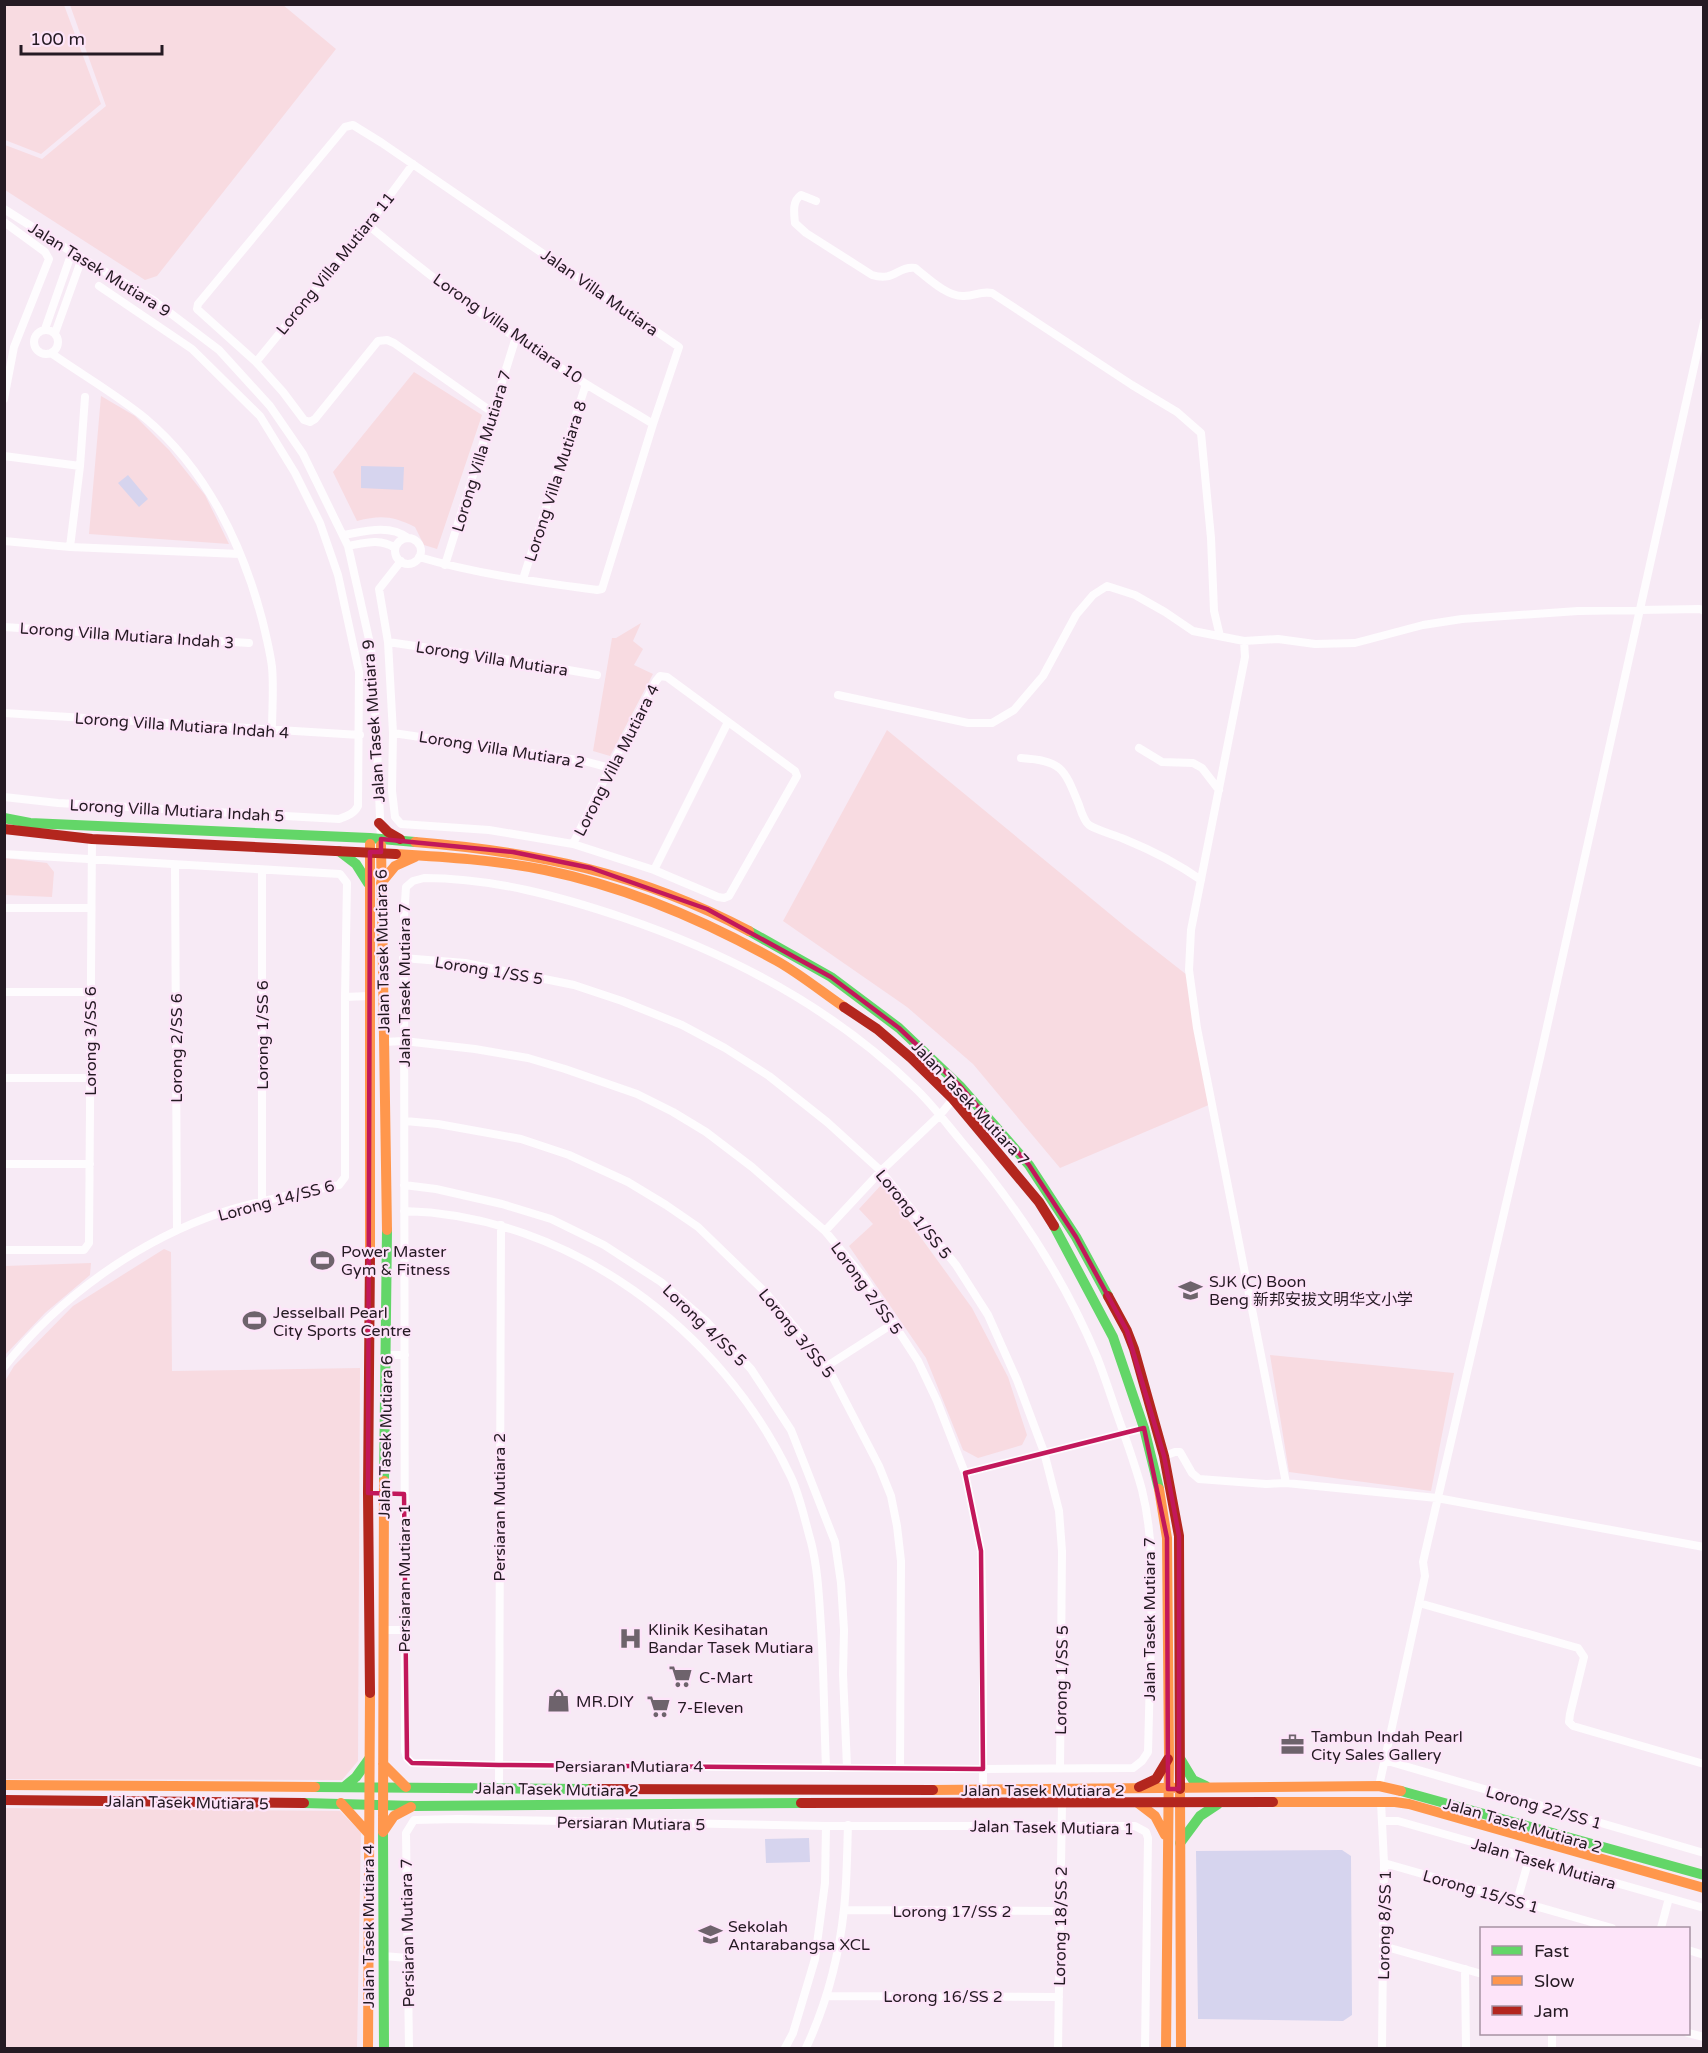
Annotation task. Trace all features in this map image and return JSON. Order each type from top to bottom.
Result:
[{"type":"street","name":"Jalan Villa Mutiara","points":[[256,362],[199,312],[198,304],[345,127],[353,125],[679,347],[602,589],[524,579],[445,565],[419,557]]},
{"type":"street","name":"Lorong Villa Mutiara 11","points":[[256,362],[368,225],[413,164]]},
{"type":"street","points":[[816,201],[801,195],[797,198],[795,223],[806,233],[872,275],[881,278],[890,277],[909,267],[915,268],[950,294],[963,297],[982,291],[992,293],[1177,412],[1201,433],[1211,538],[1214,604],[1220,636]]},
{"type":"street","name":"Jalan Tasek Mutiara 9","points":[[4,209],[153,300],[219,350],[270,406],[303,454],[348,546],[370,648],[376,726],[378,821],[376,838]]},
{"type":"street","points":[[4,222],[45,252],[49,260],[14,347],[4,399]]},
{"type":"street","name":"Lorong Villa Mutiara 10","points":[[368,225],[516,338],[653,424]]},
{"type":"street","points":[[45,329],[72,252]]},
{"type":"street","points":[[51,353],[58,344],[56,333],[82,258]]},
{"type":"street","points":[[99,286],[192,349],[260,416],[295,473],[320,523],[338,575],[359,672],[360,735]]},
{"type":"street","points":[[1379,1786],[1425,1576],[1423,1562],[1437,1498],[1542,1049],[1704,322]]},
{"type":"street","points":[[56,333],[45,329],[38,332],[34,339],[37,350],[44,354],[51,353],[144,417],[177,449],[217,504],[240,554],[257,600],[268,642],[272,668],[272,731]]},
{"type":"street","points":[[19,336],[34,339]]},
{"type":"street","name":"Lorong Villa Mutiara 7","points":[[445,565],[516,338]]},
{"type":"street","points":[[256,362],[283,392],[301,418],[310,422],[315,419],[378,341],[382,340],[394,343],[492,412]]},
{"type":"street","name":"Lorong Villa Mutiara 8","points":[[524,579],[586,384]]},
{"type":"street","points":[[70,547],[80,466],[85,397]]},
{"type":"street","points":[[4,456],[80,466]]},
{"type":"street","points":[[344,535],[385,529],[403,533],[419,544],[419,557],[409,563],[400,561],[396,556],[395,548],[401,539],[408,538]]},
{"type":"street","points":[[4,542],[240,554]]},
{"type":"street","points":[[348,546],[387,542],[395,548]]},
{"type":"street","points":[[400,561],[379,589],[388,642],[393,733],[392,791],[395,817],[401,824],[489,831],[573,844],[654,870],[724,898],[729,896],[795,781],[797,776],[795,771],[728,722],[654,870]]},
{"type":"street","points":[[838,695],[968,723],[992,723],[1014,710],[1043,676],[1076,615],[1093,595],[1107,586],[1135,595],[1193,631],[1244,641],[1278,639],[1315,644],[1355,643],[1423,625],[1462,619],[1578,611],[1700,609],[1704,611]]},
{"type":"street","name":"Lorong Villa Mutiara Indah 3","points":[[4,627],[249,643]]},
{"type":"street","points":[[1244,641],[1245,657],[1191,930],[1189,970],[1193,1006],[1286,1483]]},
{"type":"street","name":"Lorong Villa Mutiara","points":[[388,642],[597,675]]},
{"type":"street","name":"Lorong Villa Mutiara 4","points":[[573,844],[610,768],[660,676],[667,677],[728,722]]},
{"type":"street","name":"Lorong Villa Mutiara Indah 4","points":[[4,713],[360,735]]},
{"type":"street","name":"Lorong Villa Mutiara 2","points":[[393,733],[584,761],[610,768]]},
{"type":"street","name":"Lorong Villa Mutiara Indah 5","points":[[4,797],[58,803],[339,819],[356,811],[358,806],[360,735]]},
{"type":"street","points":[[1139,748],[1162,762],[1193,764],[1202,768],[1219,790]]},
{"type":"street","points":[[1021,758],[1042,759],[1055,764],[1067,776],[1089,825],[1152,851],[1186,869],[1201,880]]},
{"type":"street","name":"Jalan Tasek Mutiara 7","points":[[4,818],[30,823],[376,838],[513,852],[591,868],[656,889],[707,909],[831,977],[899,1028],[960,1086],[1029,1165],[1076,1237],[1127,1331],[1164,1456],[1179,1536],[1173,1802]]},
{"type":"street","points":[[352,837],[365,832],[378,821],[388,832],[402,841]]},
{"type":"street","name":"Jalan Tasek Mutiara 6","points":[[4,829],[92,839],[375,852]]},
{"type":"street","name":"Jalan Tasek Mutiara 6","points":[[370,1804],[369,996],[370,889],[376,838]]},
{"type":"street","name":"Lorong 3/SS 6","points":[[4,1250],[84,1250],[89,1243],[92,839]]},
{"type":"street","points":[[336,850],[356,862],[364,873],[370,889]]},
{"type":"street","name":"Jalan Tasek Mutiara 7","points":[[375,852],[473,859],[545,870],[614,889],[670,908],[716,928],[779,962],[878,1029],[953,1099],[1039,1202],[1065,1245],[1113,1337],[1144,1428],[1163,1505],[1167,1538],[1174,1757]]},
{"type":"street","name":"Jalan Tasek Mutiara 6","points":[[375,852],[381,883],[387,1187],[382,1805]]},
{"type":"street","name":"Jalan Tasek Mutiara 6","points":[[4,854],[175,866],[340,874],[347,883],[345,1177]]},
{"type":"street","points":[[381,883],[387,873],[397,864],[405,859],[424,856]]},
{"type":"street","name":"Lorong 2/SS 6","points":[[175,866],[177,1230]]},
{"type":"street","name":"Lorong 1/SS 6","points":[[262,870],[262,1201]]},
{"type":"street","name":"Jalan Tasek Mutiara 7","points":[[404,1211],[404,896],[406,887],[413,881],[424,878],[451,878],[525,889],[594,908],[674,936],[747,970],[790,993],[874,1053],[915,1088],[980,1163],[1019,1214],[1050,1264],[1096,1356],[1142,1489],[1149,1525],[1152,1594],[1148,1752],[1133,1768],[847,1767]]},
{"type":"street","points":[[4,908],[91,908]]},
{"type":"street","name":"Lorong 1/SS 5","points":[[403,958],[465,963],[564,983],[622,1001],[682,1026],[725,1048],[769,1076],[827,1122],[881,1171],[956,1265],[988,1315],[1017,1380],[1044,1452],[1059,1511],[1062,1551],[1060,1767]]},
{"type":"street","points":[[4,992],[90,992]]},
{"type":"street","points":[[345,996],[369,996]]},
{"type":"street","name":"Lorong 2/SS 5","points":[[384,1042],[404,1041],[528,1058],[565,1068],[637,1094],[706,1132],[752,1167],[825,1231],[864,1278],[918,1361],[937,1401],[965,1473],[981,1551],[983,1790]]},
{"type":"street","points":[[4,1078],[90,1078]]},
{"type":"street","points":[[825,1231],[881,1171],[940,1115],[953,1099]]},
{"type":"street","name":"Lorong 3/SS 5","points":[[405,1121],[520,1139],[569,1155],[628,1182],[698,1227],[766,1293],[827,1366],[879,1466],[891,1496],[897,1526],[901,1561],[900,1767]]},
{"type":"street","points":[[4,1164],[90,1164]]},
{"type":"street","name":"Lorong 14/SS 6","points":[[4,1367],[27,1341],[85,1287],[177,1230],[262,1201],[339,1185],[345,1177]]},
{"type":"street","name":"Lorong 4/SS 5","points":[[404,1185],[447,1191],[502,1203],[551,1219],[604,1245],[661,1282],[706,1321],[751,1369],[791,1430],[835,1542],[844,1630],[843,1674],[847,1767]]},
{"type":"street","points":[[404,1211],[453,1214],[501,1225],[549,1243],[599,1268],[646,1299],[682,1329],[725,1375],[767,1430],[792,1479],[811,1543],[818,1584],[823,1653],[826,1767]]},
{"type":"street","name":"Persiaran Mutiara 1","points":[[404,1211],[405,1751],[412,1763]]},
{"type":"street","name":"Persiaran Mutiara 2","points":[[499,1789],[501,1225]]},
{"type":"street","points":[[827,1366],[894,1323]]},
{"type":"street","points":[[386,1355],[405,1355]]},
{"type":"street","points":[[965,1473],[1144,1428]]},
{"type":"street","points":[[1164,1456],[1180,1452],[1198,1479],[1266,1484],[1286,1483],[1437,1498],[1704,1547]]},
{"type":"street","points":[[368,1492],[385,1493]]},
{"type":"street","points":[[1419,1603],[1578,1648],[1584,1657],[1570,1714],[1569,1722],[1573,1726],[1704,1764]]},
{"type":"street","points":[[383,1630],[404,1630]]},
{"type":"street","points":[[344,1787],[356,1777],[370,1757]]},
{"type":"street","points":[[1130,1789],[1156,1779],[1174,1757],[1199,1785],[1218,1788]]},
{"type":"street","name":"Lorong 22/SS 1","points":[[1384,1761],[1704,1853]]},
{"type":"street","name":"Persiaran Mutiara 4","points":[[412,1763],[847,1767]]},
{"type":"street","points":[[382,1764],[406,1787]]},
{"type":"street","name":"Jalan Tasek Mutiara 5","points":[[4,1785],[370,1788]]},
{"type":"street","points":[[36,1786],[37,1800]]},
{"type":"street","name":"Jalan Tasek Mutiara 2","points":[[370,1788],[701,1791],[1379,1786],[1704,1875]]},
{"type":"street","points":[[701,1791],[702,1803]]},
{"type":"street","name":"Jalan Tasek Mutiara 5","points":[[4,1800],[370,1804]]},
{"type":"street","points":[[1166,2049],[1167,1845],[1173,1802]]},
{"type":"street","points":[[1173,1802],[1179,1845],[1181,2049]]},
{"type":"street","points":[[1179,1845],[1195,1819],[1221,1802]]},
{"type":"street","name":"Jalan Tasek Mutiara 2","points":[[370,1804],[414,1806],[702,1803],[1381,1802],[1409,1804],[1704,1888]]},
{"type":"street","name":"Lorong 8/SS 1","points":[[1381,1802],[1384,1863],[1382,2049]]},
{"type":"street","points":[[341,1803],[369,1834]]},
{"type":"street","points":[[1137,1803],[1152,1812],[1159,1820],[1167,1845]]},
{"type":"street","name":"Jalan Tasek Mutiara 4","points":[[368,2049],[370,1804]]},
{"type":"street","points":[[572,1804],[572,1822]]},
{"type":"street","name":"Lorong 18/SS 2","points":[[1058,2049],[1062,1804]]},
{"type":"street","name":"Jalan Tasek Mutiara 4","points":[[382,1805],[384,2049]]},
{"type":"street","points":[[383,1832],[401,1810],[414,1806]]},
{"type":"street","name":"Persiaran Mutiara 5","points":[[414,1820],[848,1826]]},
{"type":"street","name":"Persiaran Mutiara 7","points":[[408,2049],[406,1833],[414,1820]]},
{"type":"street","name":"Jalan Tasek Mutiara","points":[[1383,1821],[1398,1821],[1704,1908]]},
{"type":"street","points":[[785,2049],[793,2033],[815,1959],[825,1883],[826,1826]]},
{"type":"street","points":[[806,2049],[819,2021],[826,1996],[843,1910],[848,1826]]},
{"type":"street","name":"Jalan Tasek Mutiara 1","points":[[848,1826],[1135,1826],[1146,1832],[1148,1838],[1145,2049]]},
{"type":"street","points":[[1517,1901],[1528,1858]]},
{"type":"street","name":"Lorong 15/SS 1","points":[[1384,1863],[1605,1927]]},
{"type":"street","points":[[1662,1927],[1669,1898]]},
{"type":"street","name":"Lorong 17/SS 2","points":[[843,1910],[1060,1911]]},
{"type":"street","points":[[1383,1946],[1480,1973]]},
{"type":"street","points":[[383,1956],[408,1958]]},
{"type":"street","points":[[1466,1969],[1466,2049]]},
{"type":"street","name":"Lorong 16/SS 2","points":[[826,1996],[1059,1997]]},
{"type":"highlighted area","points":[[381,839],[513,852],[591,868],[707,909],[831,977],[899,1028],[960,1086],[1029,1165],[1076,1237],[1127,1331],[1164,1456],[1179,1536],[1179,1789],[1168,1789],[1167,1538],[1144,1428],[965,1473],[981,1551],[983,1769],[499,1765],[412,1763],[407,1758],[404,1494],[368,1493],[370,852],[381,852]]},
{"type":"shaded area","points":[[4,5],[64,5],[101,104],[41,154],[5,140]]},
{"type":"shaded area","points":[[70,5],[283,5],[336,49],[157,276],[145,280],[5,190],[5,145],[42,159],[106,106]]},
{"type":"shaded area","points":[[414,372],[482,415],[437,549],[424,545],[415,527],[400,521],[380,517],[357,521],[333,472]]},
{"type":"shaded area","points":[[101,396],[135,416],[169,450],[205,495],[229,544],[89,534]]},
{"type":"shaded area","points":[[641,623],[633,641],[643,649],[634,665],[653,674],[610,756],[593,751],[612,638],[616,638]]},
{"type":"shaded area","points":[[887,730],[1187,975],[1211,1104],[1060,1168],[973,1064],[907,1007],[783,921]]},
{"type":"shaded area","points":[[5,858],[47,863],[54,872],[52,897],[5,895]]},
{"type":"shaded area","points":[[882,1184],[972,1308],[1008,1377],[1027,1435],[1022,1445],[978,1458],[963,1450],[926,1358],[849,1246],[873,1224],[859,1209]]},
{"type":"shaded area","points":[[164,1249],[171,1252],[172,1371],[360,1368],[358,1761],[342,1780],[5,1779],[5,1381],[14,1366],[73,1306]]},
{"type":"shaded area","points":[[91,1263],[90,1275],[45,1313],[5,1355],[5,1266]]},
{"type":"shaded area","points":[[1270,1355],[1454,1373],[1431,1491],[1289,1472]]},
{"type":"shaded area","points":[[5,1808],[340,1811],[361,1832],[357,2048],[5,2048]]},
{"type":"water","points":[[361,466],[404,467],[403,490],[361,488]]},
{"type":"water","points":[[128,475],[148,499],[139,507],[118,483]]},
{"type":"water","points":[[809,1838],[810,1862],[766,1863],[765,1839]]},
{"type":"water","points":[[1342,1850],[1351,1856],[1352,2015],[1343,2021],[1198,2019],[1196,1851]]},
{"type":"traffic: fast","points":[[4,818],[30,823],[415,842]]},
{"type":"traffic: fast","points":[[339,851],[356,864],[368,883]]},
{"type":"traffic: fast","points":[[749,931],[831,977],[899,1028],[960,1086],[1029,1165],[1076,1237],[1108,1296]]},
{"type":"traffic: fast","points":[[1054,1226],[1113,1337],[1144,1428],[1159,1489]]},
{"type":"traffic: fast","points":[[384,1481],[387,1230]]},
{"type":"traffic: fast","points":[[344,1787],[356,1777],[369,1759]]},
{"type":"traffic: fast","points":[[1181,1760],[1193,1780],[1206,1786]]},
{"type":"traffic: fast","points":[[315,1787],[591,1789]]},
{"type":"traffic: fast","points":[[1401,1791],[1704,1875]]},
{"type":"traffic: fast","points":[[304,1803],[414,1806],[801,1803]]},
{"type":"traffic: fast","points":[[1180,1843],[1200,1816],[1218,1804]]},
{"type":"traffic: fast","points":[[383,1829],[384,2048]]},
{"type":"traffic: slow","points":[[415,842],[503,852],[587,868],[668,894],[749,931]]},
{"type":"traffic: slow","points":[[370,844],[370,1254]]},
{"type":"traffic: slow","points":[[381,845],[387,1230]]},
{"type":"traffic: slow","points":[[396,854],[471,859],[545,870],[635,895],[721,932],[777,961],[844,1007]]},
{"type":"traffic: slow","points":[[381,883],[395,866],[415,857]]},
{"type":"traffic: slow","points":[[383,1829],[384,1481]]},
{"type":"traffic: slow","points":[[1159,1489],[1167,1538],[1169,1757],[1166,2048]]},
{"type":"traffic: slow","points":[[368,2048],[370,1693]]},
{"type":"traffic: slow","points":[[383,1764],[406,1787]]},
{"type":"traffic: slow","points":[[4,1785],[315,1787]]},
{"type":"traffic: slow","points":[[933,1790],[1379,1786],[1401,1791]]},
{"type":"traffic: slow","points":[[1180,1789],[1181,2048]]},
{"type":"traffic: slow","points":[[1273,1802],[1409,1804],[1704,1888]]},
{"type":"traffic: slow","points":[[341,1803],[369,1834]]},
{"type":"traffic: slow","points":[[1138,1803],[1155,1816],[1165,1835]]},
{"type":"traffic: slow","points":[[383,1832],[394,1816],[411,1807]]},
{"type":"traffic: jam","points":[[379,823],[400,839]]},
{"type":"traffic: jam","points":[[4,829],[92,839],[396,854]]},
{"type":"traffic: jam","points":[[844,1007],[877,1029],[953,1099],[1039,1202],[1054,1226]]},
{"type":"traffic: jam","points":[[370,1254],[368,1493],[370,1693]]},
{"type":"traffic: jam","points":[[1108,1296],[1134,1349],[1164,1456],[1179,1536],[1180,1789]]},
{"type":"traffic: jam","points":[[1139,1787],[1156,1779],[1168,1759]]},
{"type":"traffic: jam","points":[[591,1789],[933,1790]]},
{"type":"traffic: jam","points":[[4,1800],[304,1803]]},
{"type":"traffic: jam","points":[[801,1803],[1273,1802]]},
{"type":"place","name":"Power Master Gym & Fitness","points":[[323,1260]]},
{"type":"place","name":"SJK (C) Boon Beng 新邦安拔文明华文小学","points":[[1191,1290]]},
{"type":"place","name":"Jesselball Pearl City Sports Centre","points":[[255,1321]]},
{"type":"place","name":"Klinik Kesihatan Bandar Tasek Mutiara","points":[[630,1638]]},
{"type":"place","name":"C-Mart","points":[[681,1677]]},
{"type":"place","name":"MR.DIY","points":[[558,1701]]},
{"type":"place","name":"7-Eleven","points":[[659,1707]]},
{"type":"place","name":"Tambun Indah Pearl City Sales Gallery","points":[[1293,1745]]},
{"type":"place","name":"Sekolah Antarabangsa XCL","points":[[710,1935]]}]
